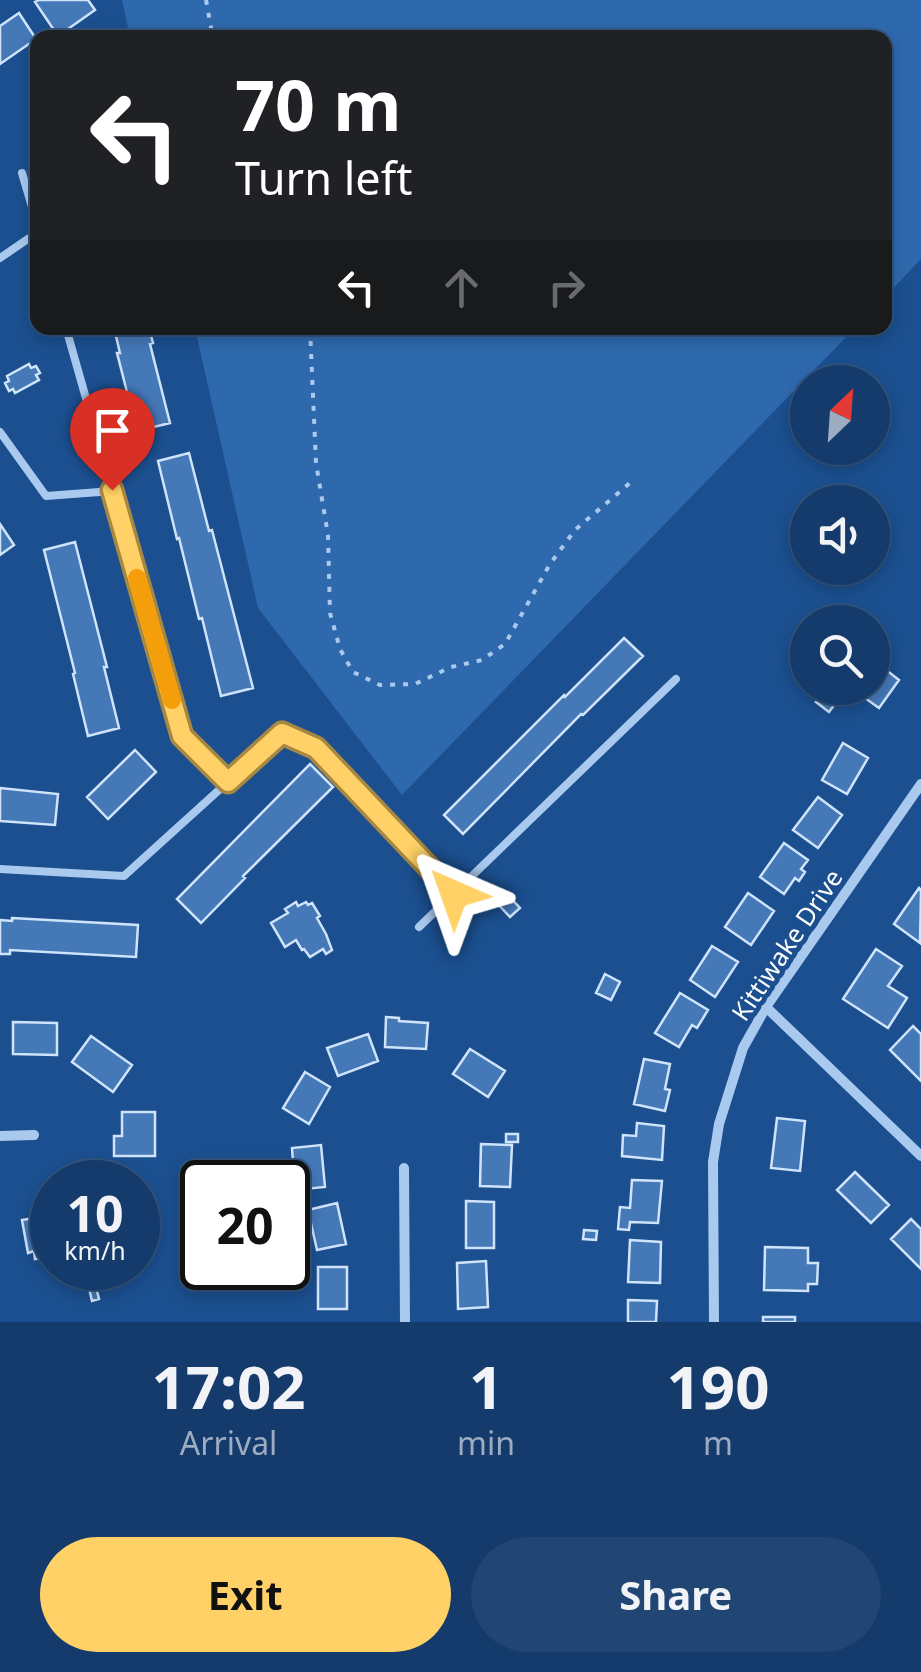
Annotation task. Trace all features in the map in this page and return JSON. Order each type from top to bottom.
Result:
[{"type":"street","name":"Kittiwake Drive","points":[[714,1322],[713,1162],[719,1124],[743,1048],[766,1007],[921,784]]},
{"type":"street","points":[[766,1007],[921,1156]]},
{"type":"street","points":[[0,1136],[34,1136]]},
{"type":"street","points":[[404,1168],[406,1322]]},
{"type":"lane","points":[[22,172],[30,201]]},
{"type":"lane","points":[[0,258],[30,236]]},
{"type":"lane","points":[[68,335],[182,736],[228,782]]},
{"type":"lane","points":[[0,432],[46,496],[112,490]]},
{"type":"lane","points":[[419,927],[676,678]]},
{"type":"lane","points":[[0,869],[124,876],[282,733],[316,748],[454,894]]},
{"type":"path","points":[[206,0],[212,30]]},
{"type":"path","points":[[310,335],[316,463],[328,535],[330,613],[340,649],[353,672],[380,686],[415,684],[482,660],[505,644],[550,564],[575,530],[630,482]]},
{"type":"shaded area","points":[[122,0],[921,0],[921,259],[892,290],[892,30],[128,30]]},
{"type":"shaded area","points":[[197,335],[848,335],[819,365],[790,365],[790,395],[402,795],[258,608]]},
{"type":"building","points":[[88,0],[95,10],[67,30],[54,30],[35,2]]},
{"type":"building","points":[[19,13],[30,30],[30,43],[0,64],[0,26]]},
{"type":"building","points":[[116,335],[151,335],[170,423],[137,431]]},
{"type":"building","points":[[29,364],[31,368],[36,366],[39,380],[15,393],[13,389],[9,391],[7,376]]},
{"type":"building","points":[[189,453],[253,688],[221,696],[158,461]]},
{"type":"building","points":[[0,524],[14,545],[0,555]]},
{"type":"building","points":[[75,542],[119,728],[88,736],[44,550]]},
{"type":"building","points":[[624,638],[643,656],[463,834],[444,815]]},
{"type":"building","points":[[890,673],[899,680],[890,693]]},
{"type":"building","points":[[843,743],[868,758],[847,794],[822,780]]},
{"type":"building","points":[[135,750],[156,772],[108,819],[87,797]]},
{"type":"building","points":[[310,764],[333,787],[201,923],[177,899]]},
{"type":"building","points":[[0,788],[58,794],[55,825],[0,821]]},
{"type":"building","points":[[818,797],[842,815],[818,848],[793,830]]},
{"type":"building","points":[[784,843],[808,860],[799,881],[795,878],[784,894],[760,877]]},
{"type":"building","points":[[921,890],[920,943],[894,924]]},
{"type":"building","points":[[504,891],[520,908],[510,917],[494,900]]},
{"type":"building","points":[[748,893],[774,911],[751,945],[725,927]]},
{"type":"building","points":[[296,902],[298,906],[312,903],[320,916],[317,918],[332,950],[326,954],[323,949],[310,957],[296,940],[285,947],[271,923],[288,913],[285,909]]},
{"type":"building","points":[[0,920],[138,925],[136,957],[10,950],[10,954],[0,954]]},
{"type":"building","points":[[712,946],[738,962],[715,997],[690,980]]},
{"type":"building","points":[[876,949],[902,966],[888,986],[907,998],[888,1028],[843,999]]},
{"type":"building","points":[[605,974],[620,982],[611,1000],[596,993]]},
{"type":"building","points":[[680,993],[708,1010],[697,1028],[692,1025],[679,1047],[655,1033]]},
{"type":"building","points":[[386,1017],[428,1023],[426,1049],[385,1047]]},
{"type":"building","points":[[13,1022],[57,1023],[57,1055],[13,1054]]},
{"type":"building","points":[[913,1026],[921,1034],[921,1081],[890,1050]]},
{"type":"building","points":[[368,1034],[378,1061],[338,1076],[327,1048]]},
{"type":"building","points":[[91,1036],[132,1065],[113,1092],[72,1062]]},
{"type":"building","points":[[470,1049],[505,1071],[488,1097],[453,1074]]},
{"type":"building","points":[[644,1059],[670,1064],[665,1111],[634,1104]]},
{"type":"building","points":[[305,1072],[330,1087],[309,1124],[283,1108]]},
{"type":"building","points":[[122,1112],[155,1112],[155,1156],[114,1156],[114,1136],[122,1136]]},
{"type":"building","points":[[777,1118],[805,1121],[800,1171],[771,1168]]},
{"type":"building","points":[[637,1123],[664,1126],[662,1160],[622,1156],[623,1135],[636,1136]]},
{"type":"building","points":[[506,1134],[518,1134],[518,1142],[506,1142]]},
{"type":"building","points":[[481,1144],[512,1145],[510,1187],[480,1186]]},
{"type":"building","points":[[321,1145],[325,1187],[310,1188],[310,1160],[293,1160],[292,1148]]},
{"type":"building","points":[[855,1172],[889,1205],[871,1223],[837,1190]]},
{"type":"building","points":[[632,1180],[662,1181],[658,1223],[630,1222],[629,1230],[618,1229],[620,1207],[630,1208]]},
{"type":"building","points":[[466,1201],[494,1202],[494,1248],[466,1248]]},
{"type":"building","points":[[337,1203],[346,1244],[317,1250],[310,1210]]},
{"type":"building","points":[[30,1219],[28,1253],[22,1220]]},
{"type":"building","points":[[911,1219],[921,1229],[921,1269],[891,1239]]},
{"type":"building","points":[[584,1230],[597,1231],[596,1240],[583,1239]]},
{"type":"building","points":[[630,1240],[661,1242],[660,1283],[628,1282]]},
{"type":"building","points":[[765,1247],[808,1248],[808,1263],[818,1263],[817,1284],[808,1284],[808,1291],[764,1290]]},
{"type":"building","points":[[486,1261],[488,1307],[458,1309],[457,1263]]},
{"type":"building","points":[[318,1267],[347,1267],[347,1309],[318,1309]]},
{"type":"building","points":[[89,1290],[97,1290],[99,1299],[92,1301]]},
{"type":"building","points":[[628,1300],[657,1301],[656,1322],[628,1322]]},
{"type":"building","points":[[763,1317],[795,1317],[795,1322],[763,1322]]},
{"type":"slow traffic","points":[[137,578],[172,700]]},
{"type":"route","points":[[112,490],[182,736],[228,782],[282,733],[316,748],[454,894]]}]
